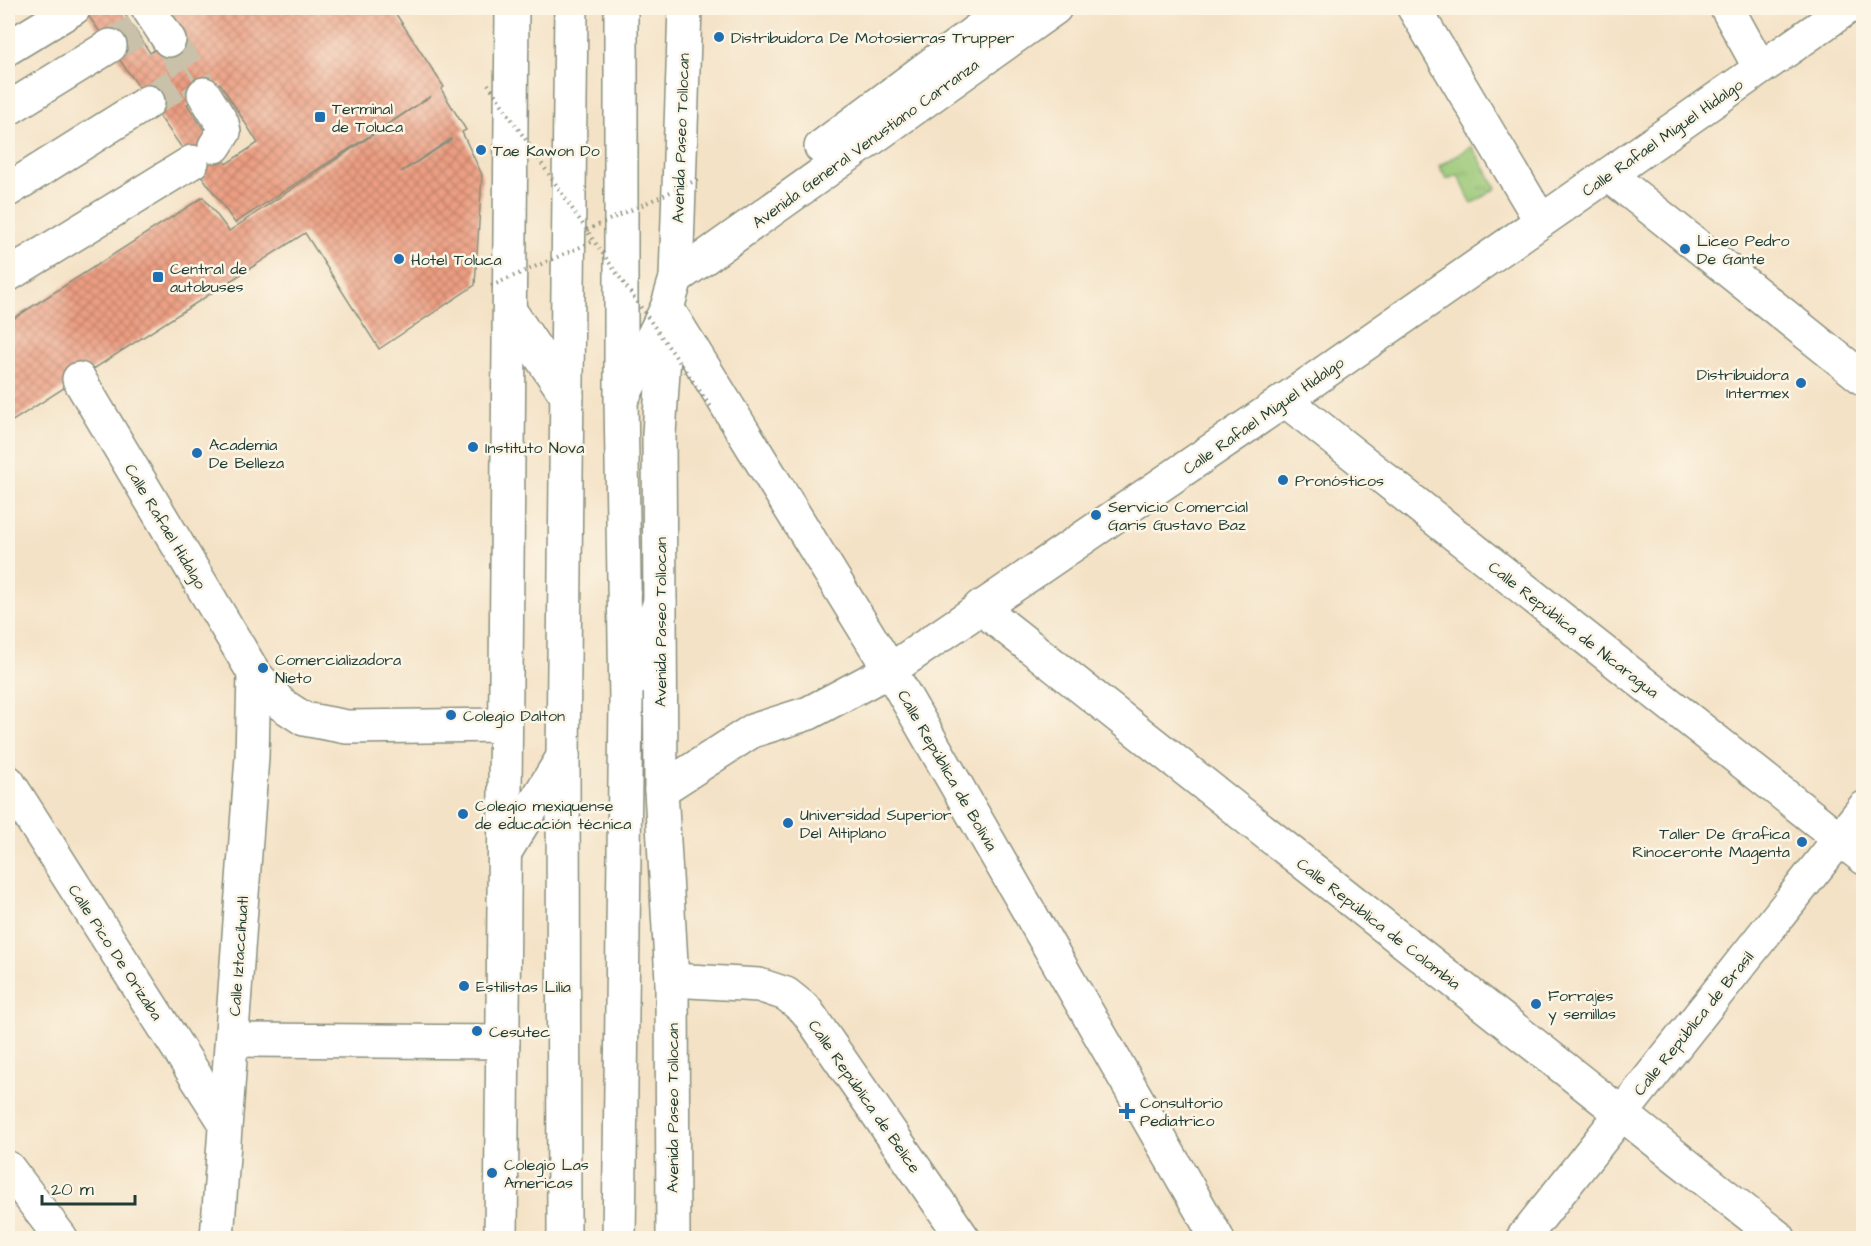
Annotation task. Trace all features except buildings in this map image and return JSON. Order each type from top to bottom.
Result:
[{"type":"main road","points":[[8,48],[74,8]]},
{"type":"main road","points":[[501,1239],[505,725],[500,299],[512,8]]},
{"type":"main road","points":[[564,1239],[564,756],[571,8]]},
{"type":"main road","points":[[620,1239],[626,701],[621,400],[621,8]]},
{"type":"main road","name":"Avenida Paseo Tollocan","points":[[673,1239],[672,980],[661,790],[659,434],[673,281],[685,8]]},
{"type":"main road","name":"Avenida General Venustiano Carranza","points":[[673,281],[1007,8]]},
{"type":"main road","name":"Avenida General Venustiano Carranza","points":[[673,281],[1055,8]]},
{"type":"main road","points":[[1414,8],[1540,221]]},
{"type":"main road","points":[[1727,8],[1760,68]]},
{"type":"main road","name":"Calle Rafael Miguel Hidalgo","points":[[661,790],[752,732],[809,713],[890,670],[1285,400],[1847,8]]},
{"type":"main road","points":[[8,109],[144,28]]},
{"type":"main road","points":[[8,275],[203,154],[224,132],[222,123],[204,94]]},
{"type":"main road","points":[[8,190],[148,102]]},
{"type":"main road","points":[[1609,175],[1863,379]]},
{"type":"main road","points":[[621,400],[673,281]]},
{"type":"main road","name":"Calle República de Bolivia","points":[[673,281],[890,670],[1217,1239]]},
{"type":"main road","points":[[500,299],[567,396]]},
{"type":"main road","name":"Calle Rafael Hidalgo","points":[[78,379],[254,673]]},
{"type":"main road","name":"Calle República de Nicaragua","points":[[1285,400],[1851,849]]},
{"type":"main road","points":[[626,701],[660,602]]},
{"type":"main road","name":"Calle República de Colombia","points":[[980,607],[1779,1239]]},
{"type":"main road","points":[[254,673],[281,704],[304,719],[346,727],[505,725]]},
{"type":"main road","name":"Calle Iztaccíhuatl","points":[[217,1239],[252,757],[254,673]]},
{"type":"main road","points":[[505,852],[564,756]]},
{"type":"main road","name":"Calle Pico De Orizaba","points":[[8,782],[225,1122]]},
{"type":"main road","name":"Calle República de Brasil","points":[[1523,1239],[1620,1114],[1851,849],[1863,808]]},
{"type":"main road","name":"Calle República de Belice","points":[[672,980],[759,985],[786,994],[806,1010],[962,1238]]},
{"type":"main road","points":[[232,1040],[503,1042]]},
{"type":"main road","points":[[8,1167],[61,1239]]},
{"type":"path","points":[[488,84],[594,241],[711,407]]},
{"type":"path","points":[[587,230],[701,178]]},
{"type":"path","points":[[500,299],[594,241]]},
{"type":"green space","points":[[1472,146],[1496,188],[1472,204],[1458,175],[1447,179],[1439,166]]},
{"type":"tunnel","points":[[110,46],[136,31]]},
{"type":"tunnel","points":[[169,40],[204,94]]},
{"type":"tunnel","points":[[148,102],[192,74]]},
{"type":"place","name":"Distribuidora De Motosierras Trupper","points":[[719,37]]},
{"type":"place","name":"Terminal de Toluca","points":[[320,117]]},
{"type":"place","name":"Tae Kawon Do","points":[[481,150]]},
{"type":"place","name":"Liceo Pedro De Gante","points":[[1685,249]]},
{"type":"place","name":"Hotel Toluca","points":[[399,259]]},
{"type":"place","name":"Central de autobuses","points":[[158,277]]},
{"type":"place","name":"Distribuidora Intermex","points":[[1801,383]]},
{"type":"place","name":"Instituto Nova","points":[[473,447]]},
{"type":"place","name":"Academia De Belleza","points":[[197,453]]},
{"type":"place","name":"Pronósticos","points":[[1283,480]]},
{"type":"place","name":"Servicio Comercial Garis Gustavo Baz","points":[[1096,515]]},
{"type":"place","name":"Comercializadora Nieto","points":[[263,668]]},
{"type":"place","name":"Colegio Dalton","points":[[451,715]]},
{"type":"place","name":"Colegio mexiquense de educación técnica","points":[[463,814]]},
{"type":"place","name":"Universidad Superior Del Altiplano","points":[[788,823]]},
{"type":"place","name":"Taller De Grafica Rinoceronte Magenta","points":[[1802,842]]},
{"type":"place","name":"Estilistas Lilia","points":[[464,986]]},
{"type":"place","name":"Forrajes y semillas","points":[[1536,1004]]},
{"type":"place","name":"Cesutec","points":[[477,1031]]},
{"type":"place","name":"Consultorio Pediatrico","points":[[1127,1111]]},
{"type":"place","name":"Colegio Las Americas","points":[[492,1173]]}]
